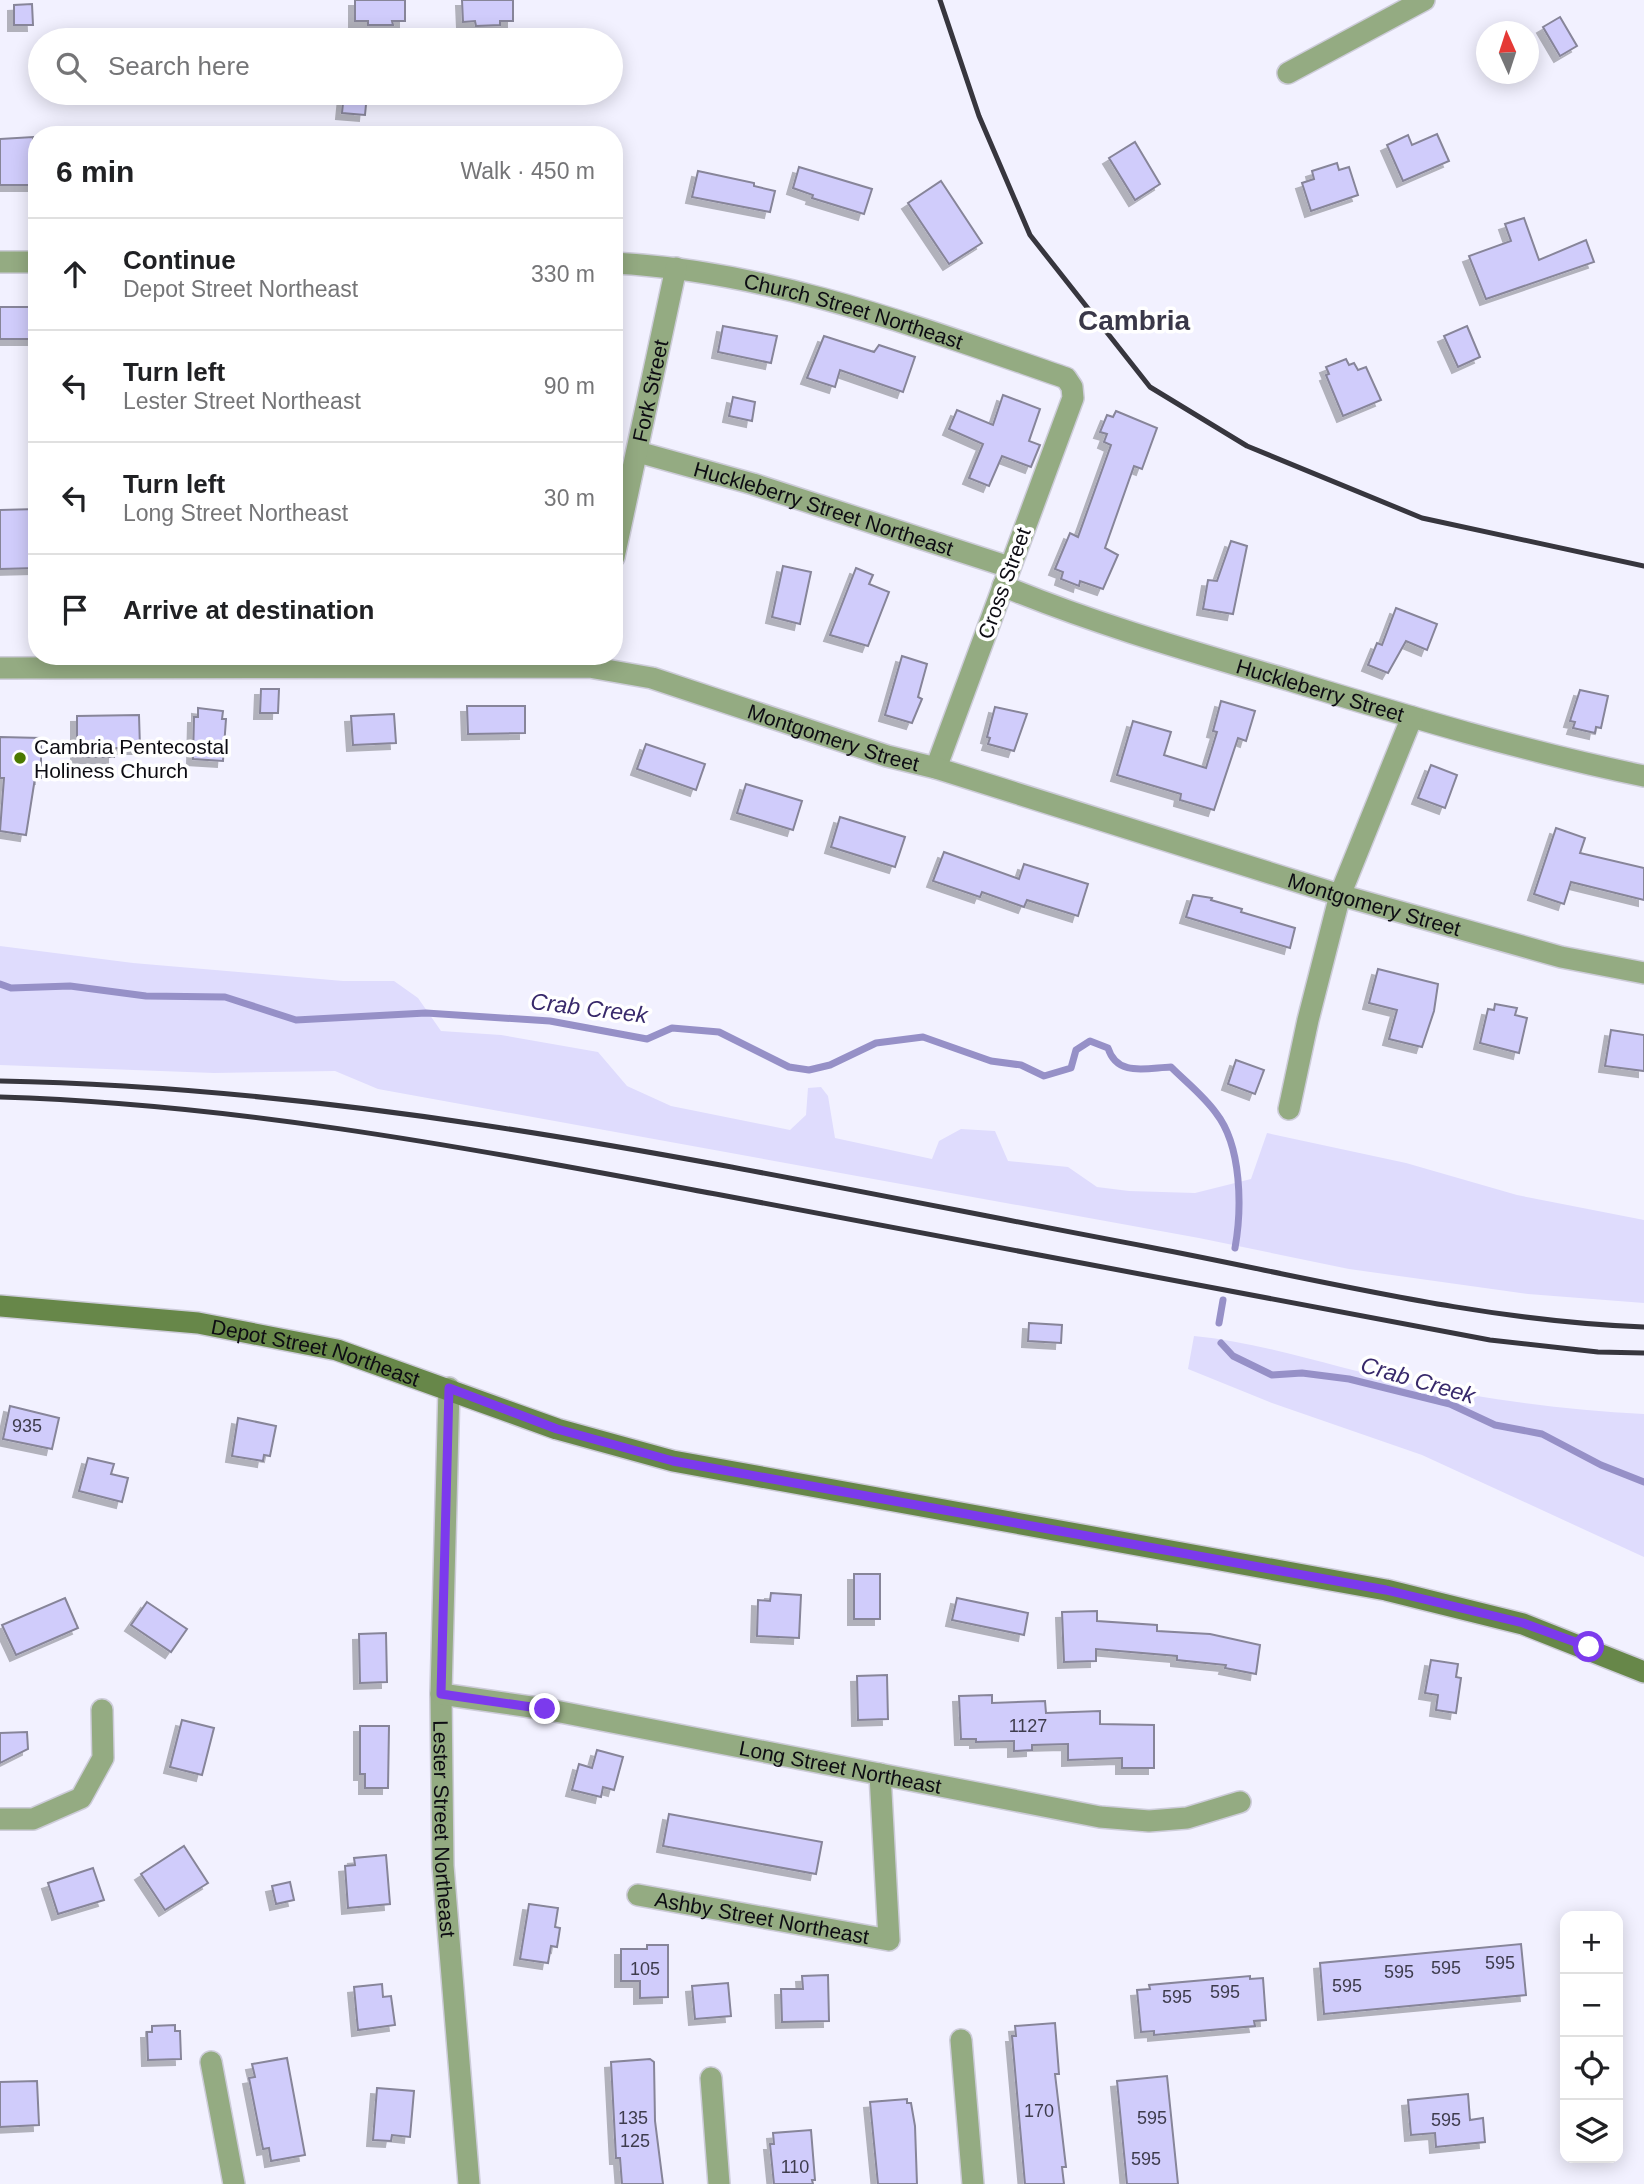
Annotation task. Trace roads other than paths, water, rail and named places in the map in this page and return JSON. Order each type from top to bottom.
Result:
[{"type":"main road","name":"Depot Street Northeast","points":[[0,1306],[210,1326],[337,1350],[557,1429],[673,1461],[1386,1590],[1523,1623],[1644,1672]]},
{"type":"street","points":[[1287,73],[1424,0]]},
{"type":"street","points":[[0,262],[28,262]]},
{"type":"street","name":"Church Street Northeast","points":[[623,263],[676,268],[767,283],[893,319],[1066,378],[1072,387],[1073,398]]},
{"type":"street","name":"Fork Street","points":[[623,518],[676,268]]},
{"type":"street","name":"Cross Street","points":[[936,768],[1073,398]]},
{"type":"street","name":"Huckleberry Street Northeast","points":[[638,452],[753,484],[1006,577]]},
{"type":"street","name":"Huckleberry Street","points":[[1006,577],[1071,614],[1412,717],[1558,758],[1644,776]]},
{"type":"street","name":"Montgomery Street","points":[[0,668],[295,665]]},
{"type":"street","name":"Montgomery Street","points":[[602,665],[652,678],[887,756],[936,768],[1340,895],[1561,957],[1644,973]]},
{"type":"street","points":[[1289,1109],[1308,1020],[1340,895],[1412,717]]},
{"type":"street","name":"Lester Street Northeast","points":[[449,1388],[441,1694],[443,1866],[468,2184]]},
{"type":"street","name":"Long Street Northeast","points":[[441,1694],[545,1709],[1100,1817],[1149,1821],[1187,1818],[1240,1802]]},
{"type":"street","points":[[0,1819],[33,1819],[81,1798],[103,1758],[102,1710]]},
{"type":"street","name":"Ashby Street Northeast","points":[[638,1895],[889,1940],[880,1774]]},
{"type":"street","points":[[961,2040],[973,2184]]},
{"type":"street","points":[[211,2062],[234,2184]]},
{"type":"street","points":[[710,2078],[719,2184]]},
{"type":"waterway","name":"Crab Creek","points":[[0,984],[11,988],[70,986],[146,996],[225,997],[296,1020],[426,1013],[550,1021],[647,1039],[672,1028],[719,1032],[789,1067],[809,1070],[830,1065],[876,1043],[923,1037],[991,1061],[1021,1065],[1044,1076],[1071,1068],[1076,1050],[1090,1041],[1108,1048],[1112,1057],[1125,1067],[1171,1067],[1216,1113],[1231,1143],[1238,1178],[1239,1215],[1235,1248]]},
{"type":"waterway","name":"Crab Creek","points":[[1219,1323],[1223,1300]]},
{"type":"waterway","name":"Crab Creek","points":[[1221,1343],[1233,1356],[1272,1375],[1302,1373],[1349,1379],[1450,1404],[1495,1425],[1542,1434],[1601,1465],[1644,1482]]},
{"type":"railway","points":[[940,0],[979,116],[1030,235],[1150,387],[1247,446],[1422,518],[1644,566]]},
{"type":"railway","points":[[0,1081],[145,1087],[290,1100],[434,1118],[721,1165],[1457,1307],[1582,1323],[1644,1327]]},
{"type":"railway","points":[[0,1097],[182,1109],[362,1132],[632,1178],[1490,1340],[1598,1352],[1644,1353]]},
{"type":"place","name":"Cambria Pentecostal Holiness Church","points":[[20,758]]},
{"type":"district","name":"Cambria","points":[[1134,320]]}]
